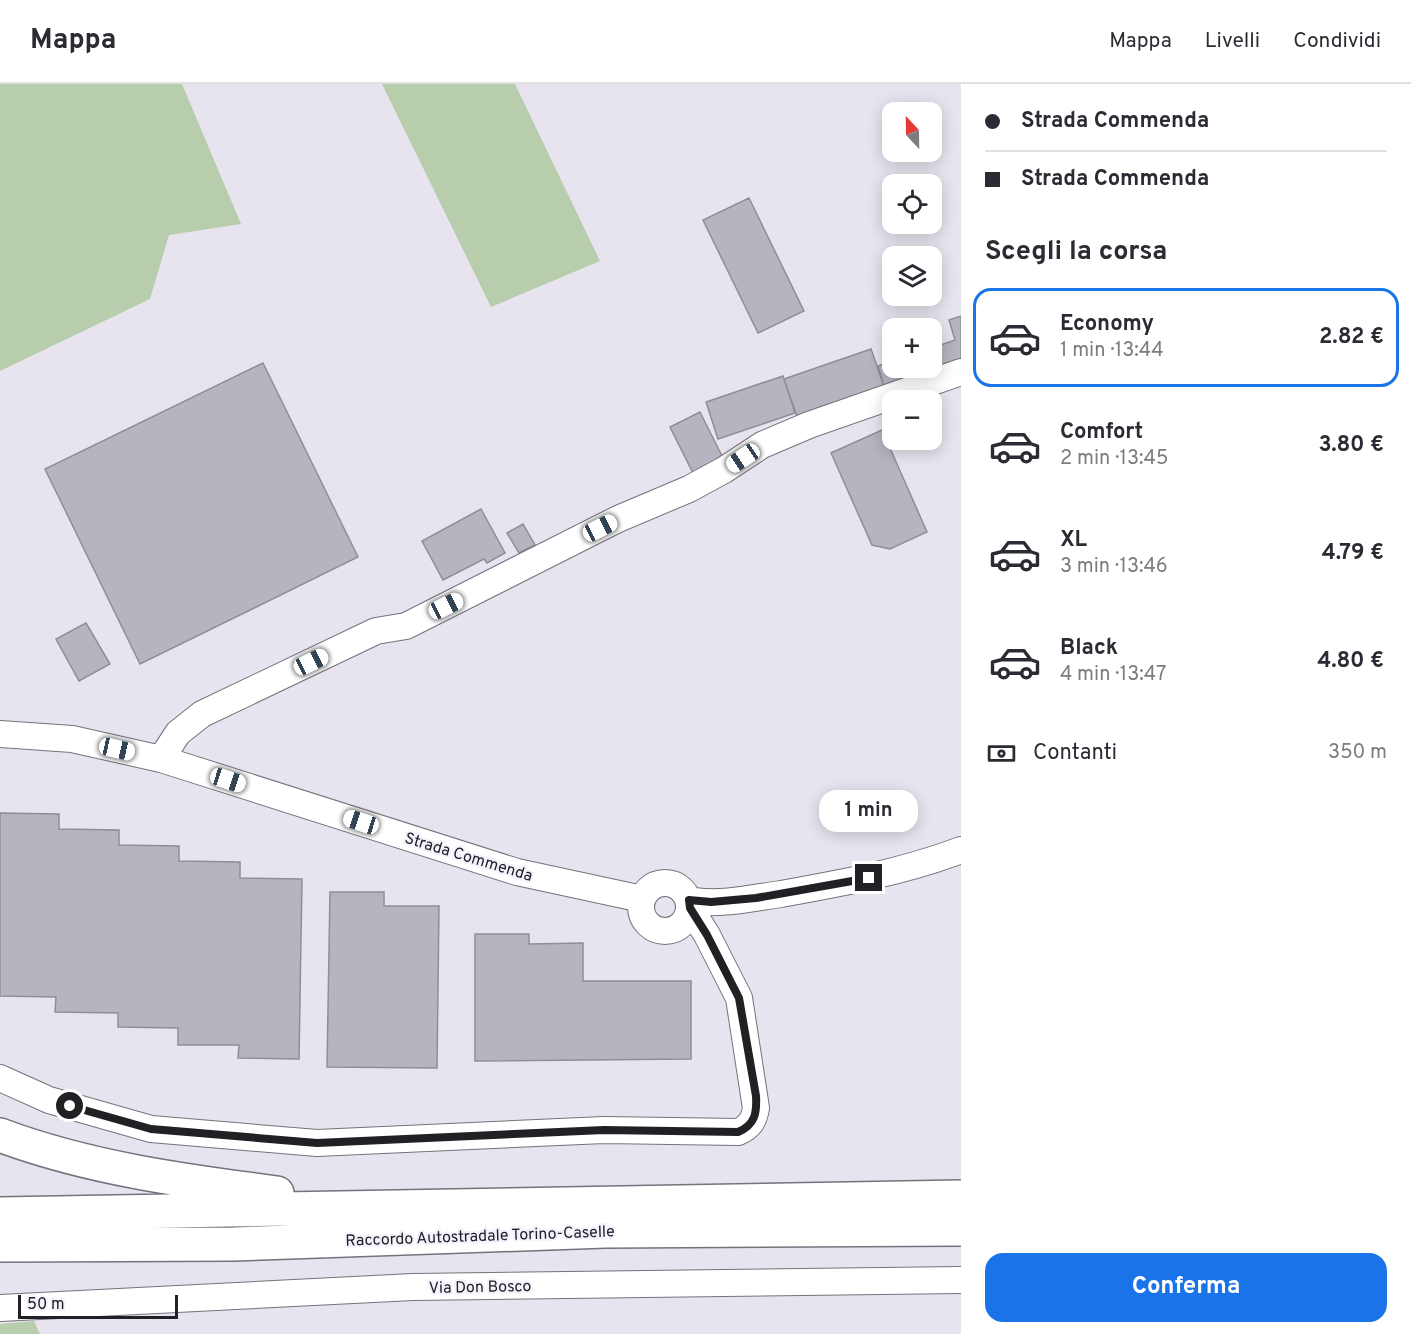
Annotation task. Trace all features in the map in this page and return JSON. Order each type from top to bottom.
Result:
[{"type":"highway","points":[[0,1135],[31,1147],[168,1178],[386,1208]]},
{"type":"highway","name":"Raccordo Autostradale Torino-Caselle","points":[[0,1214],[961,1197]]},
{"type":"highway","name":"Raccordo Autostradale Torino-Caselle","points":[[0,1245],[234,1244],[605,1231],[961,1229]]},
{"type":"highway","points":[[0,1259],[234,1244]]},
{"type":"street","points":[[161,759],[178,733],[211,709],[376,631],[406,626],[618,519],[689,489],[724,471],[762,445],[809,425],[961,372]]},
{"type":"street","name":"Strada Commenda","points":[[0,734],[72,739],[161,759],[517,872],[642,899]]},
{"type":"street","points":[[689,904],[745,899],[834,885],[886,874],[961,850]]},
{"type":"street","points":[[0,1078],[49,1100],[151,1129],[317,1143],[604,1130],[738,1132],[747,1128],[755,1119],[756,1108],[756,1096],[739,998],[680,887],[664,883],[655,885],[642,899],[643,917],[652,928],[671,931],[679,927],[687,918],[689,904]]},
{"type":"street","name":"Via Don Bosco","points":[[0,1308],[413,1287],[961,1280]]},
{"type":"green space","points":[[0,84],[182,84],[241,224],[169,235],[150,299],[0,371]]},
{"type":"green space","points":[[382,84],[515,84],[600,261],[491,307]]},
{"type":"green space","points":[[34,1321],[40,1334],[0,1334],[0,1324]]},
{"type":"building","points":[[749,198],[804,311],[758,333],[703,220]]},
{"type":"building","points":[[961,316],[961,367],[942,373],[942,345],[955,340],[949,320]]},
{"type":"building","points":[[871,349],[885,390],[882,390],[882,393],[799,422],[784,379]]},
{"type":"building","points":[[263,363],[358,557],[140,664],[45,469]]},
{"type":"building","points":[[882,365],[882,378],[928,378],[885,390],[878,366]]},
{"type":"building","points":[[783,376],[795,413],[718,439],[706,402]]},
{"type":"building","points":[[700,412],[725,462],[695,477],[670,427]]},
{"type":"building","points":[[882,430],[882,450],[891,450],[927,532],[890,549],[872,545],[831,453]]},
{"type":"building","points":[[481,509],[505,553],[487,563],[484,559],[443,580],[422,541]]},
{"type":"building","points":[[523,524],[535,545],[519,553],[507,533]]},
{"type":"building","points":[[86,623],[110,664],[79,681],[56,639]]},
{"type":"building","points":[[0,813],[59,814],[59,829],[119,830],[119,845],[179,846],[179,861],[240,862],[240,878],[302,879],[299,1059],[238,1058],[239,1045],[178,1045],[178,1028],[118,1027],[118,1013],[55,1012],[56,997],[0,996]]},
{"type":"building","points":[[330,892],[384,892],[384,906],[439,906],[437,1068],[327,1067]]},
{"type":"building","points":[[475,934],[529,934],[529,944],[583,943],[583,981],[691,981],[691,1059],[475,1061]]},
{"type":"route","points":[[70,1106],[151,1129],[317,1143],[604,1130],[738,1132],[747,1128],[755,1119],[756,1108],[756,1096],[739,998],[707,935],[690,908],[689,900],[700,903],[756,898],[869,878]]}]
